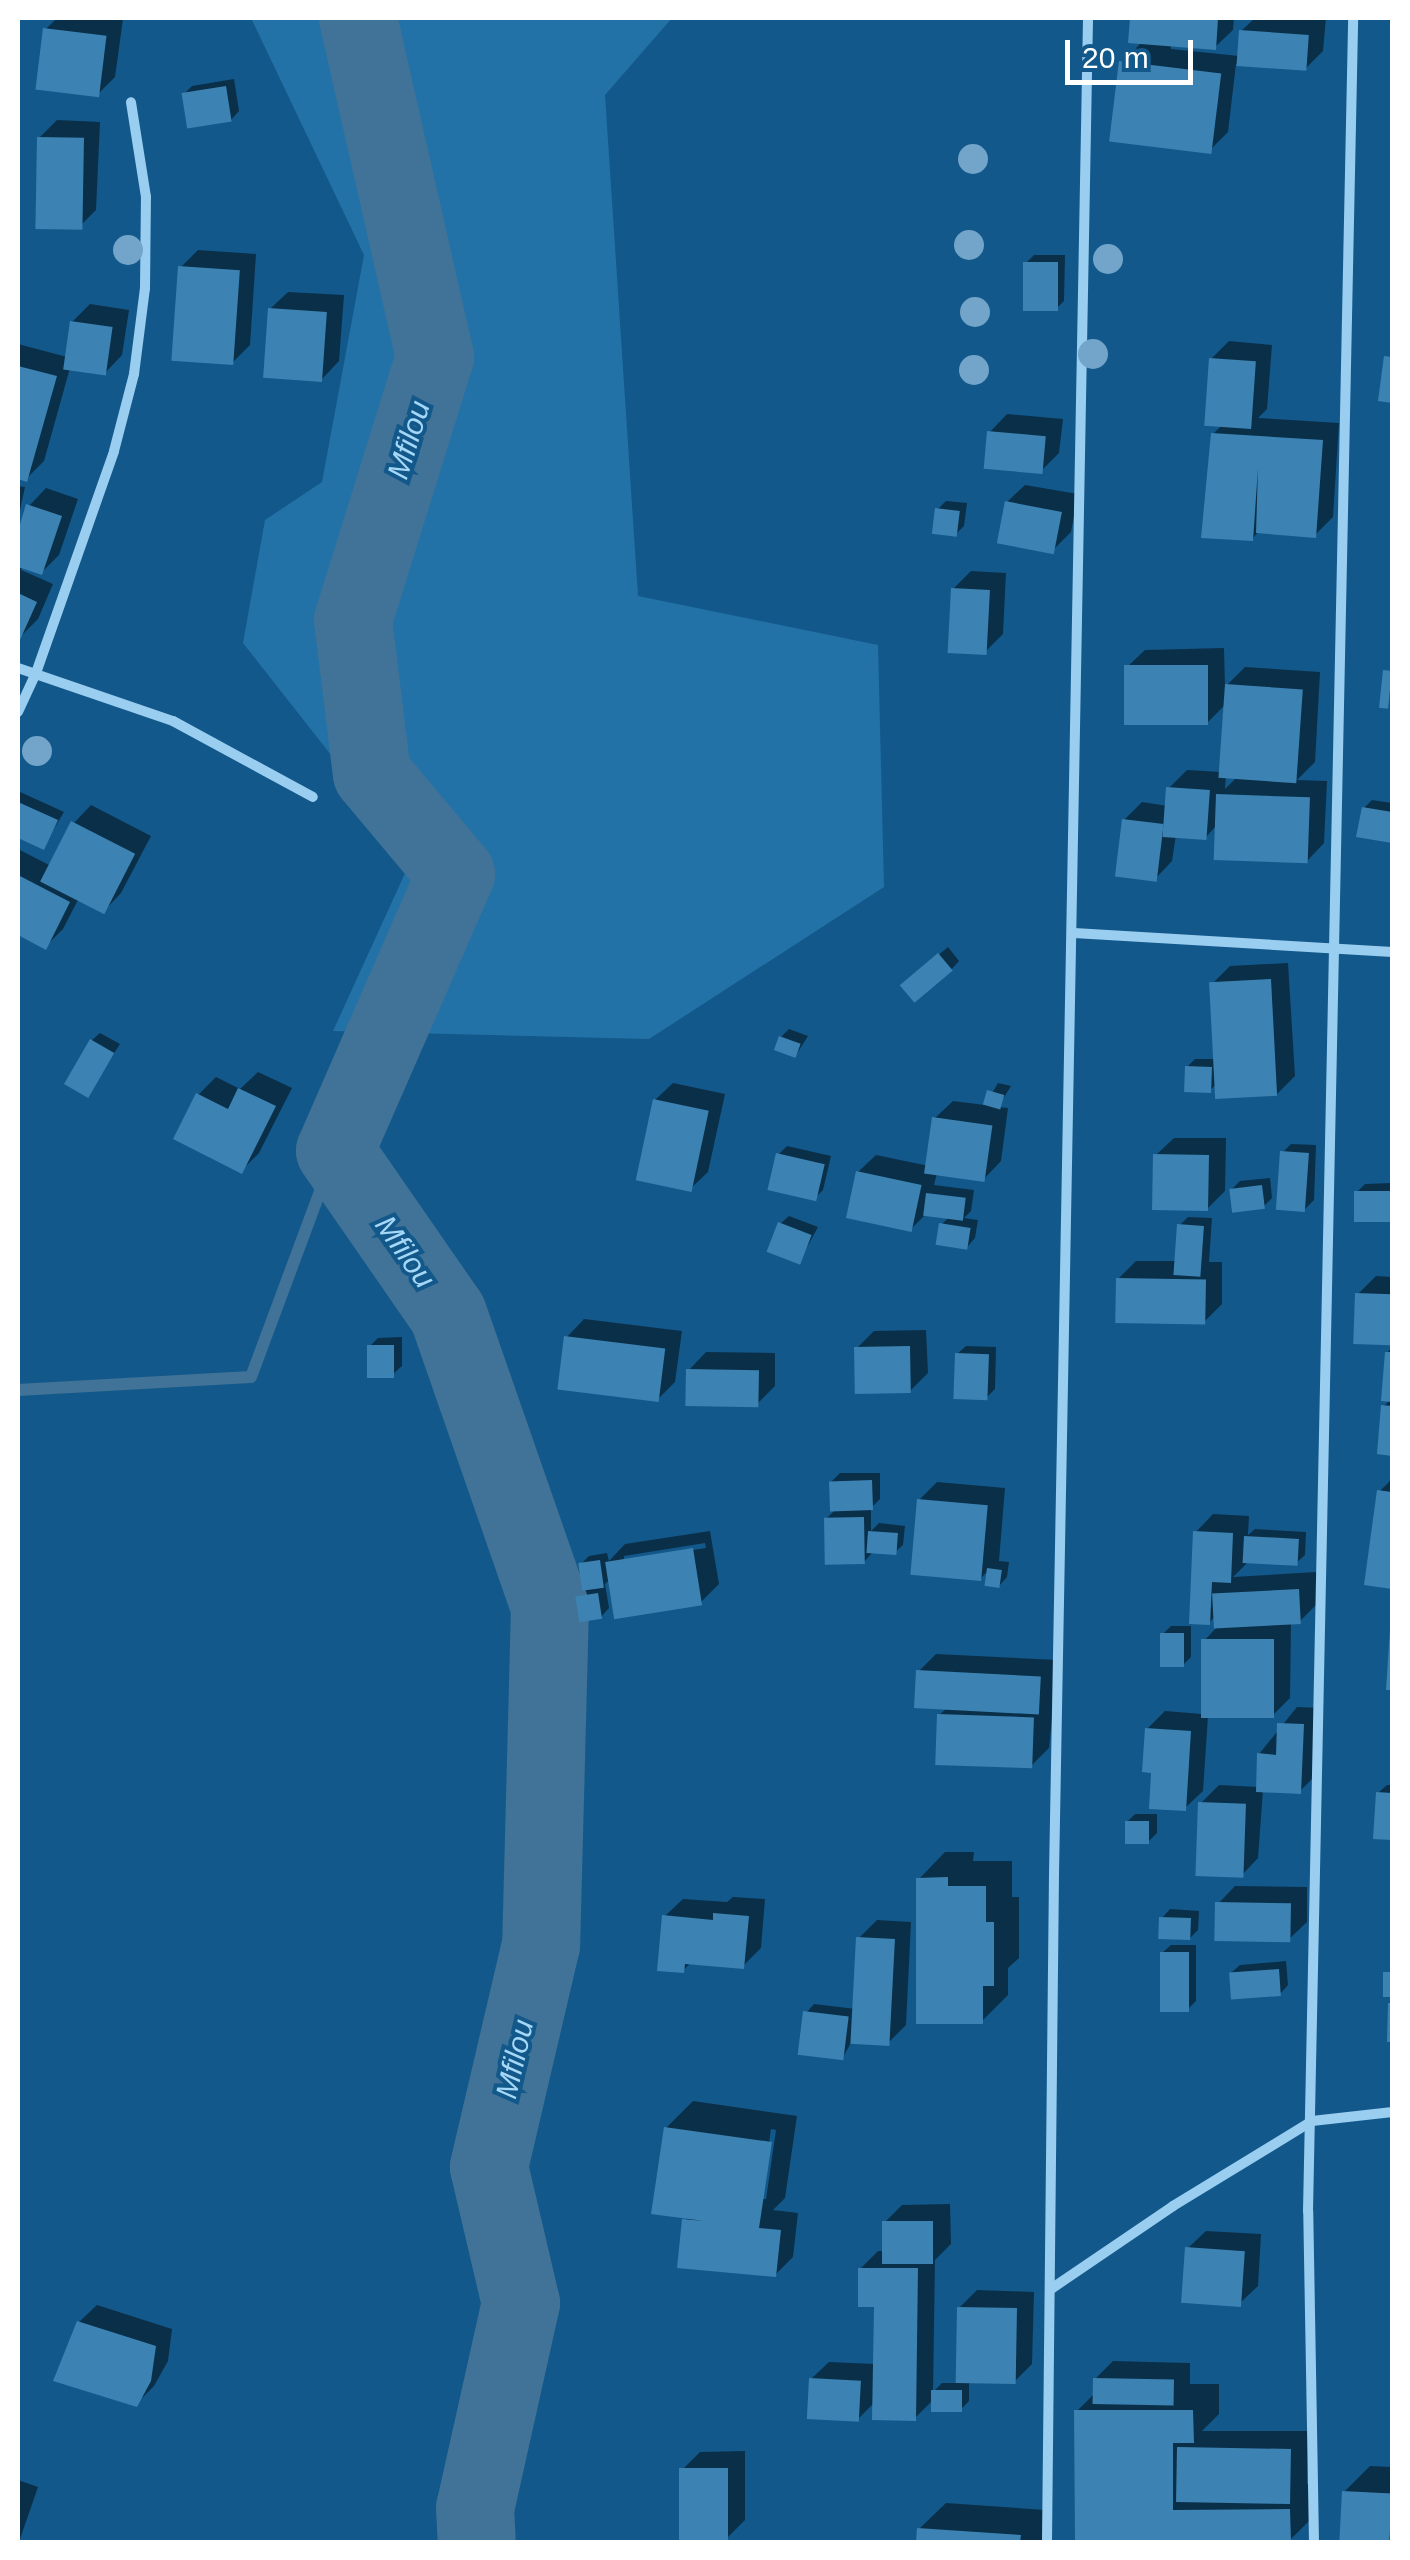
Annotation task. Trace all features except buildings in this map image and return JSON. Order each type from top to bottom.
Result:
[{"type":"street","points":[[1047,2542],[1054,1874],[1088,18]]},
{"type":"street","points":[[1314,2542],[1308,2211],[1353,18]]},
{"type":"street","points":[[18,712],[36,673],[114,450],[134,374],[145,288],[146,198],[131,102]]},
{"type":"street","points":[[18,668],[173,722],[313,798]]},
{"type":"street","points":[[1074,933],[1392,952]]},
{"type":"street","points":[[1051,2289],[1172,2206],[1312,2121],[1392,2112]]},
{"type":"shaded area","points":[[251,18],[672,18],[605,95],[638,596],[878,645],[884,887],[649,1039],[333,1031],[412,858],[243,643],[265,520],[322,482],[364,255]]},
{"type":"waterway","name":"Mfilou","points":[[358,18],[435,357],[353,620],[372,774],[456,874],[335,1151],[448,1314],[550,1607],[541,1945],[489,2167],[521,2303],[475,2508],[477,2542]]},
{"type":"waterway","points":[[18,1390],[251,1377],[335,1151]]}]
